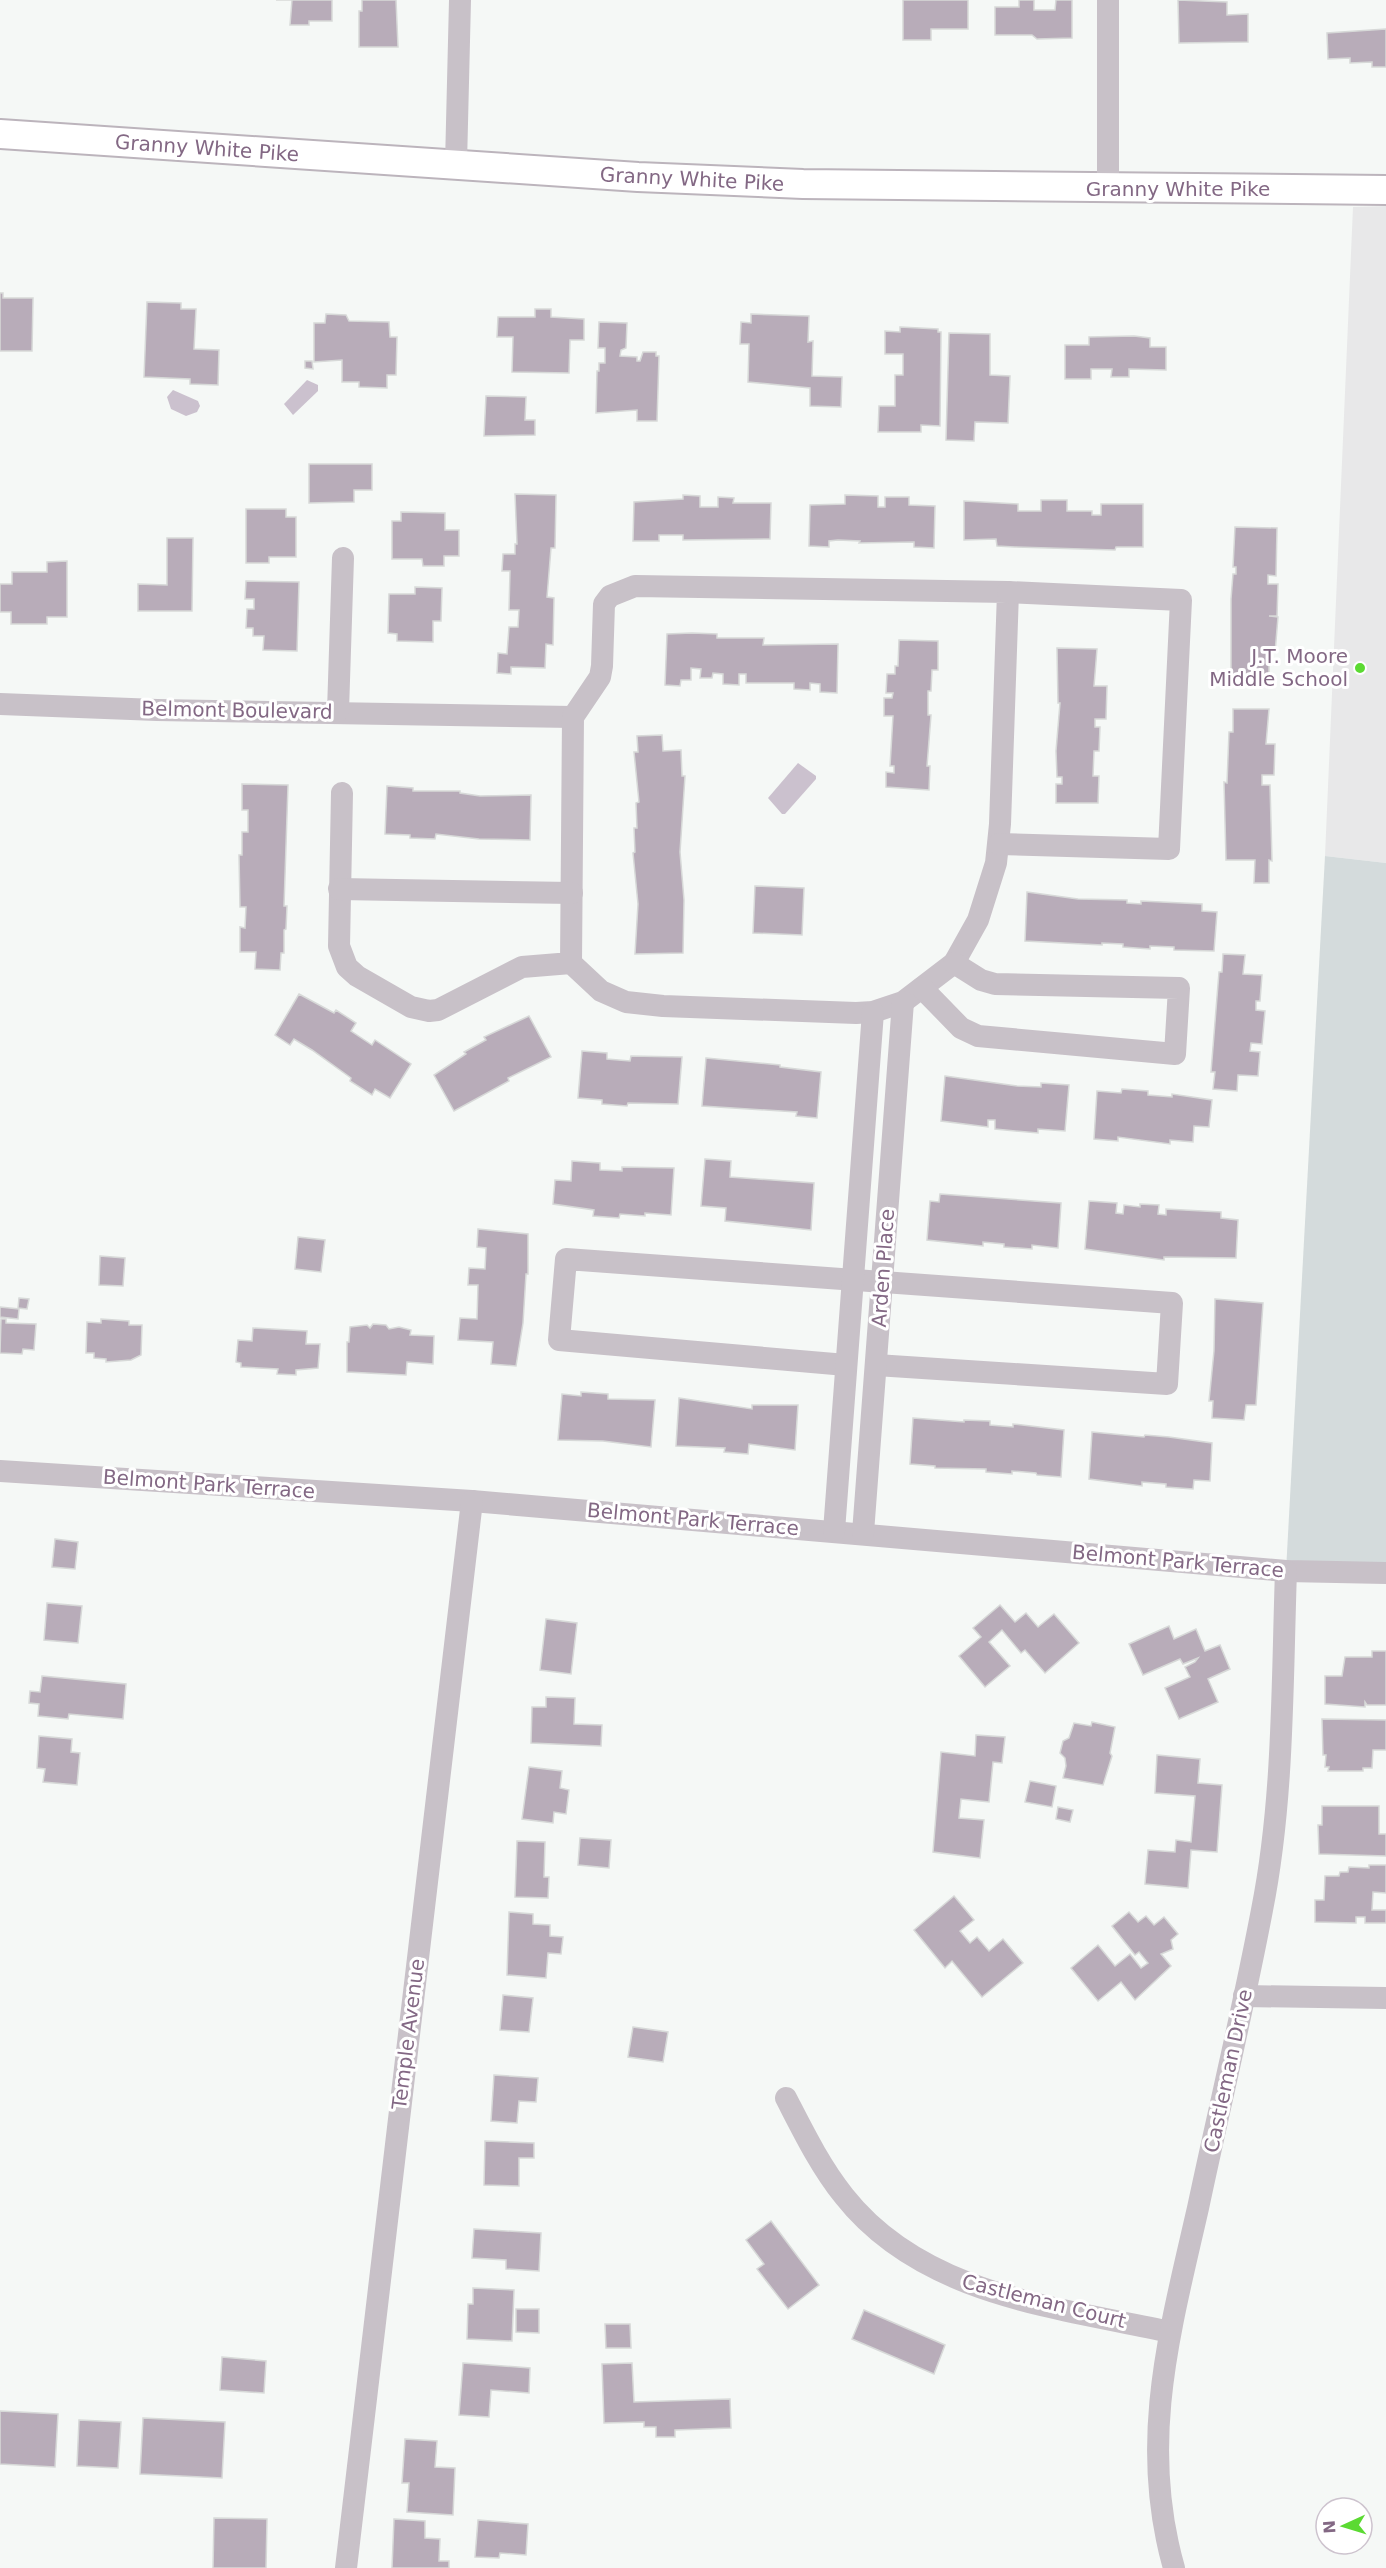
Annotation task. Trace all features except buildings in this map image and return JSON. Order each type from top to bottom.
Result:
[{"type":"main road","name":"Granny White Pike","points":[[0,134],[638,177],[803,184],[1108,189],[1386,190]]},
{"type":"street","points":[[456,164],[459,0]]},
{"type":"street","points":[[1108,0],[1108,189]]},
{"type":"street","points":[[338,711],[343,558]]},
{"type":"street","points":[[571,963],[573,717],[592,691],[603,666],[604,604],[610,596],[635,586],[1008,592],[1180,600],[1169,849],[999,844]]},
{"type":"street","points":[[342,793],[339,946],[347,967],[357,976],[421,1010],[438,1010],[522,967],[571,963],[601,991],[626,1002],[663,1006],[873,1012],[903,1002],[954,963],[986,901],[999,844],[1008,592]]},
{"type":"street","name":"Belmont Boulevard","points":[[0,704],[157,710],[338,711],[573,717]]},
{"type":"street","points":[[339,889],[572,893]]},
{"type":"street","points":[[922,988],[961,1028],[978,1036],[1175,1054],[1179,988],[995,984],[981,980],[954,963]]},
{"type":"street","name":"Arden Place","points":[[863,1533],[903,1002]]},
{"type":"street","name":"Arden Place","points":[[834,1531],[873,1012]]},
{"type":"street","points":[[846,1365],[559,1340],[566,1259],[1172,1303],[1167,1384],[876,1365]]},
{"type":"street","name":"Belmont Park Terrace","points":[[0,1471],[472,1501],[1286,1571],[1386,1573]]},
{"type":"street","name":"Temple Avenue","points":[[346,2568],[472,1501]]},
{"type":"street","name":"Castleman Drive","points":[[1174,2568],[1163,2524],[1156,2446],[1170,2332],[1263,1908],[1276,1807],[1286,1571]]},
{"type":"street","points":[[1244,1996],[1386,1998]]},
{"type":"street","name":"Castleman Court","points":[[786,2098],[817,2158],[845,2197],[871,2224],[931,2268],[970,2285],[1001,2294],[1170,2332]]},
{"type":"shaded area","name":"J.T. Moore Middle School","points":[[1386,206],[1386,863],[1325,856],[1353,207]]},
{"type":"shaded area","points":[[307,380],[318,385],[318,391],[293,415],[284,404]]},
{"type":"shaded area","points":[[173,390],[198,401],[200,406],[197,412],[186,416],[171,409],[167,397]]},
{"type":"shaded area","points":[[798,763],[816,776],[816,779],[785,814],[782,814],[768,798]]},
{"type":"shaded area","points":[[1325,856],[1386,863],[1386,1573],[1286,1571]]},
{"type":"place","name":"J.T. Moore Middle School","points":[[1360,668]]}]
